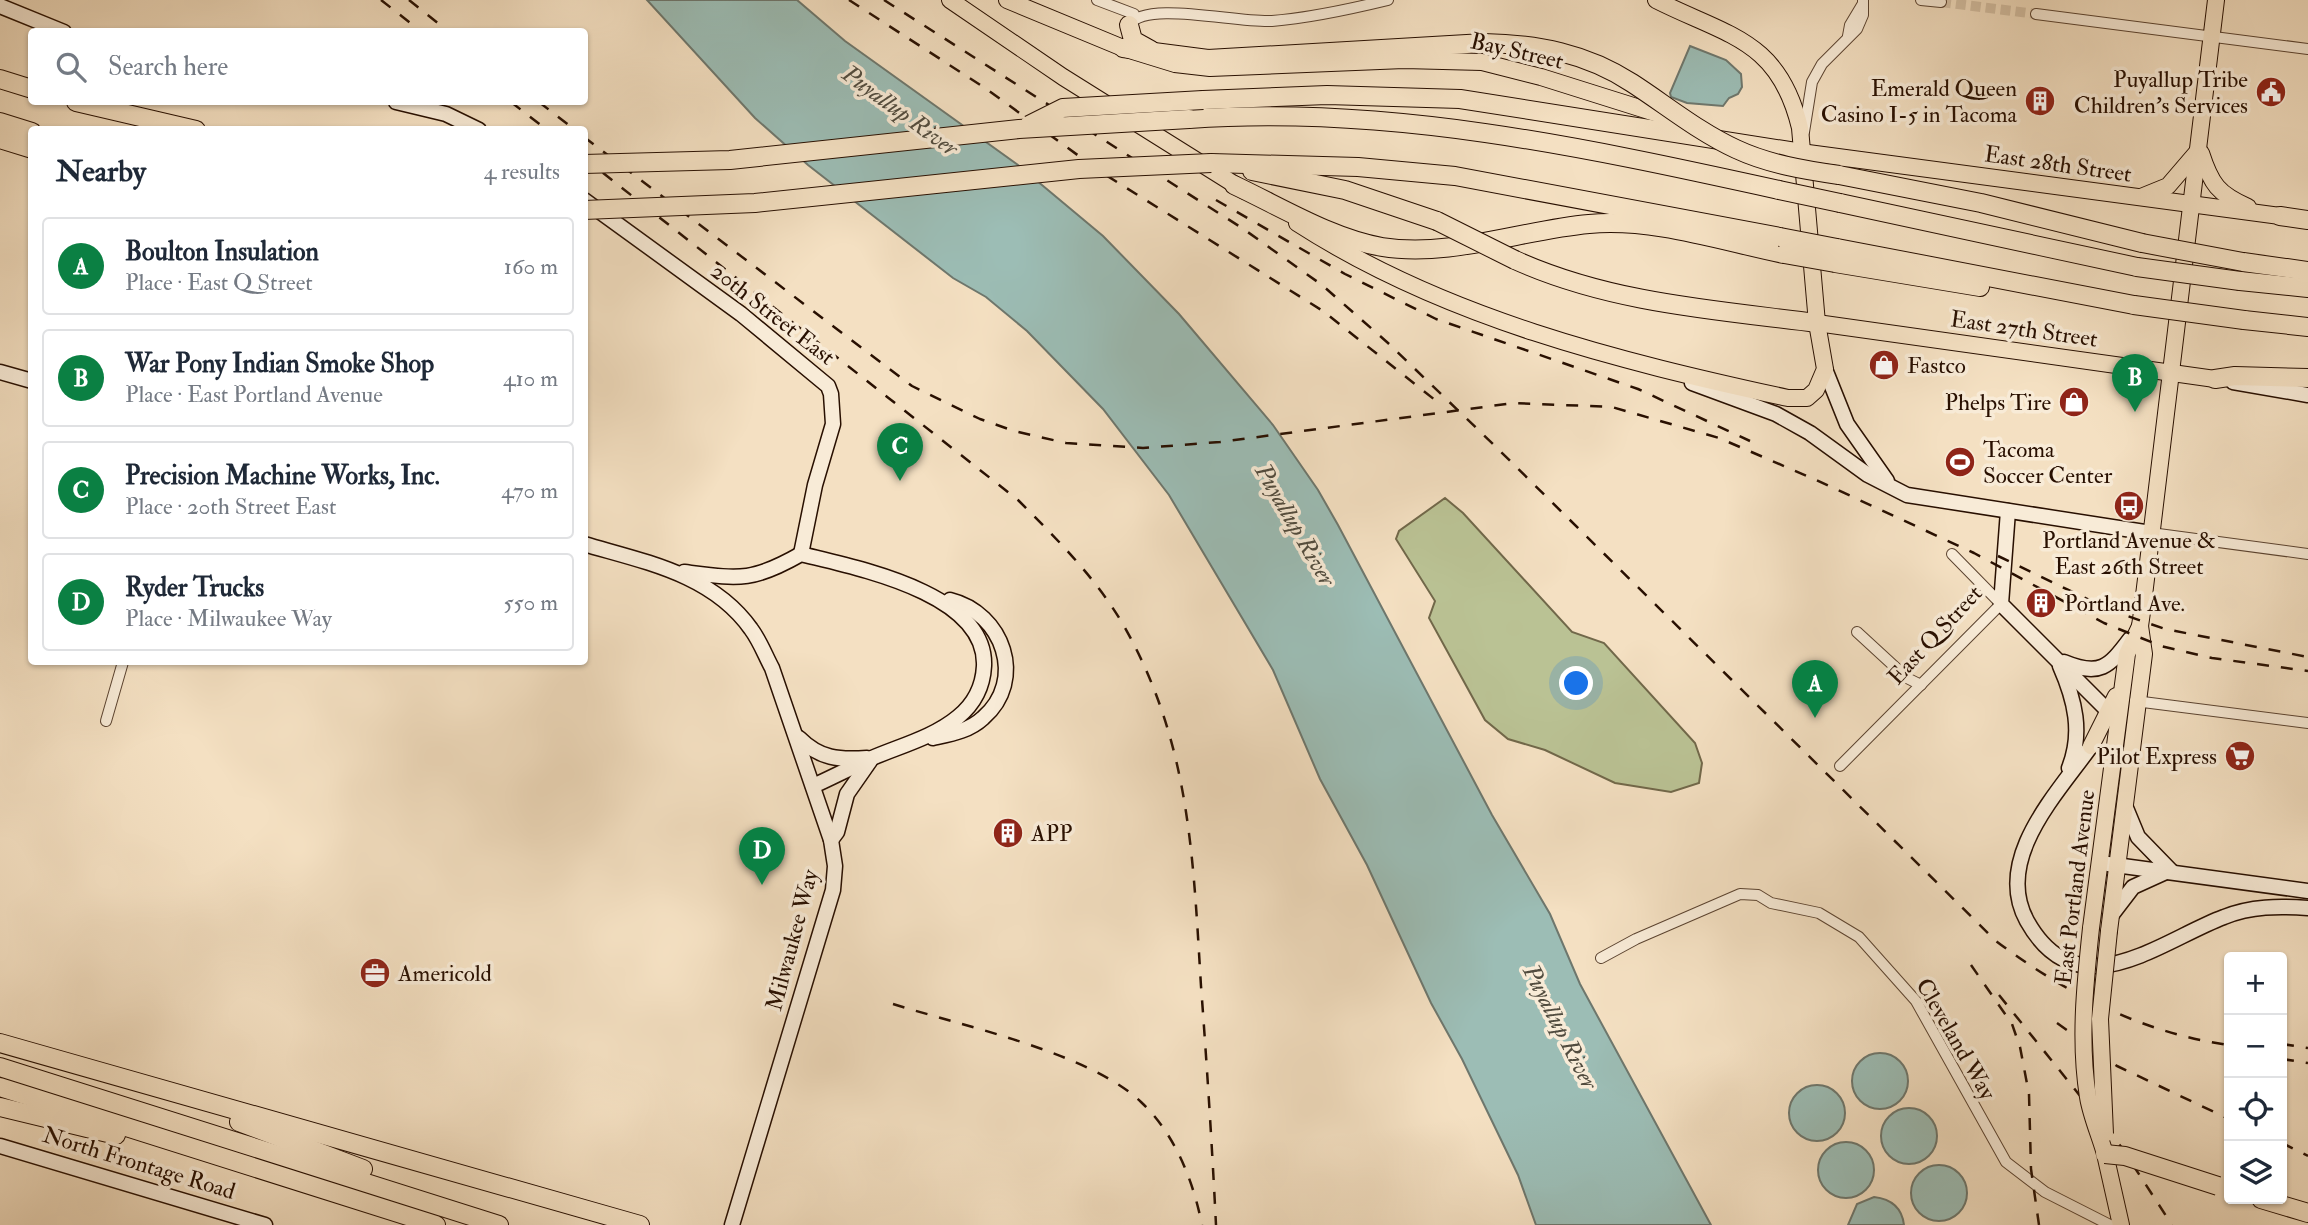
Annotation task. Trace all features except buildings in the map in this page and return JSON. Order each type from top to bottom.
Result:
[{"type":"highway","points":[[1131,20],[1136,43],[1160,54]]},
{"type":"highway","points":[[1123,48],[1160,54],[1229,58],[1484,43],[1542,47],[1588,60],[1630,81],[1736,149],[1781,165],[1982,203],[2142,243],[2308,271]]},
{"type":"highway","points":[[0,79],[28,88]]},
{"type":"highway","points":[[1019,129],[1063,108],[1353,95],[1460,99],[1802,153]]},
{"type":"highway","points":[[89,105],[178,126]]},
{"type":"highway","points":[[588,164],[730,160],[1019,129],[1287,114],[1456,127],[1520,136],[1597,150],[2137,267],[2308,288]]},
{"type":"highway","points":[[0,122],[28,131]]},
{"type":"highway","points":[[0,139],[28,148]]},
{"type":"highway","points":[[1210,163],[1369,197],[1437,221],[1515,260],[1582,285],[1641,299],[1817,323]]},
{"type":"highway","points":[[588,210],[755,203],[1079,169],[1273,163],[1455,176],[1527,187],[1955,284],[2308,327]]},
{"type":"highway","points":[[1234,185],[1334,231],[1379,246],[1438,247],[1544,230],[1606,224],[1782,246]]},
{"type":"highway","points":[[2272,214],[2308,219]]},
{"type":"highway","points":[[2215,379],[2235,376],[2308,378]]},
{"type":"highway","points":[[0,1043],[640,1225]]},
{"type":"highway","points":[[33,1053],[223,1116],[510,1225]]},
{"type":"highway","points":[[0,1067],[499,1225]]},
{"type":"highway","points":[[0,1087],[436,1225]]},
{"type":"highway","points":[[0,1107],[344,1196]]},
{"type":"highway","points":[[2105,1154],[2125,1156],[2224,1187]]},
{"type":"highway","points":[[2278,1204],[2308,1213]]},
{"type":"main road","points":[[950,0],[1063,77],[1234,185],[1343,252],[1402,282],[1616,358],[1803,399],[1816,390],[1824,362],[1841,336],[1868,330]]},
{"type":"main road","name":"Bay Street","points":[[1007,0],[1150,58],[1210,68],[1404,60],[1482,62],[1802,153]]},
{"type":"main road","name":"East Portland Avenue","points":[[2105,1154],[2100,1019],[2109,924],[2144,654],[2140,626],[2216,0]]},
{"type":"main road","points":[[1664,1],[1693,18],[1744,40],[1772,64],[1793,100],[1802,153],[1817,323],[1824,362]]},
{"type":"main road","points":[[1100,39],[1118,36],[1131,20]]},
{"type":"main road","points":[[2138,198],[2168,186],[2200,149]]},
{"type":"main road","points":[[2200,149],[2207,173],[2220,192],[2231,201],[2272,214]]},
{"type":"main road","name":"East 28th Street","points":[[1802,153],[2272,214]]},
{"type":"main road","name":"East 27th Street","points":[[1817,323],[2215,379]]},
{"type":"main road","name":"East Portland Avenue","points":[[2121,1225],[2105,1154],[2088,1099],[2084,1067],[2084,1002],[2114,717],[2127,654],[2140,626]]},
{"type":"main road","points":[[2091,746],[2114,717]]},
{"type":"street","points":[[1097,0],[1131,20],[1151,3]]},
{"type":"street","points":[[1172,2],[1262,21],[1388,0]]},
{"type":"street","points":[[1921,0],[1941,2]]},
{"type":"street","points":[[1802,153],[1812,82],[1822,64],[1848,36],[1850,25],[1863,2]]},
{"type":"street","points":[[0,6],[54,28]]},
{"type":"street","points":[[2036,14],[2308,49]]},
{"type":"street","points":[[408,105],[446,114],[471,126]]},
{"type":"street","name":"20th Street East","points":[[588,203],[741,314],[828,386],[833,424],[815,485],[801,554]]},
{"type":"street","points":[[1616,358],[1724,393],[1776,414],[1895,490],[1921,500],[2308,554]]},
{"type":"street","points":[[1824,362],[1847,424],[1875,467],[1895,490]]},
{"type":"street","points":[[0,372],[28,380]]},
{"type":"street","name":"East 27th Street","points":[[2215,379],[2308,395]]},
{"type":"street","name":"East Q Street","points":[[1840,766],[2001,604],[2008,511]]},
{"type":"street","points":[[588,545],[669,569],[751,577],[774,570],[801,554],[967,606],[989,622],[1003,645],[1005,681],[997,701],[975,724],[962,731],[904,746],[872,758],[813,786]]},
{"type":"street","points":[[1952,554],[2114,717]]},
{"type":"street","name":"Milwaukee Way","points":[[669,569],[705,586],[725,601],[752,629],[772,668],[796,735],[831,840],[835,866],[833,891],[732,1225]]},
{"type":"street","points":[[904,746],[961,715],[982,683],[984,663],[978,635],[960,612],[938,598]]},
{"type":"street","points":[[2056,659],[2080,668],[2101,668],[2113,661],[2140,626]]},
{"type":"street","points":[[1857,632],[1907,678],[1922,685]]},
{"type":"street","points":[[2055,796],[2074,756],[2077,727],[2070,694],[2056,659]]},
{"type":"street","points":[[106,722],[122,665]]},
{"type":"street","points":[[2124,677],[2126,695],[2138,701],[2308,723]]},
{"type":"street","points":[[796,735],[810,749],[824,756],[838,760],[872,758]]},
{"type":"street","points":[[2091,746],[2055,796],[2023,850],[2016,879],[2026,919],[2042,941],[2061,956],[2088,965],[2114,965],[2153,951],[2225,916],[2256,908],[2308,908]]},
{"type":"street","points":[[831,840],[851,786],[872,758]]},
{"type":"street","points":[[2125,806],[2138,837],[2171,870]]},
{"type":"street","points":[[2100,863],[2171,870],[2308,891]]},
{"type":"street","points":[[2109,924],[2133,887],[2171,870]]},
{"type":"street","name":"Cleveland Way","points":[[1601,958],[1636,939],[1740,894],[1758,895],[1771,903],[1826,916],[1859,937],[1878,954],[1916,1001],[2006,1162],[2045,1192],[2110,1225]]},
{"type":"street","name":"North Frontage Road","points":[[0,1146],[265,1225]]},
{"type":"green space","points":[[1445,498],[1463,513],[1572,632],[1604,643],[1695,743],[1702,763],[1699,783],[1671,792],[1615,783],[1545,750],[1508,739],[1485,720],[1429,618],[1435,601],[1396,539],[1399,531]]},
{"type":"water","name":"Puyallup River","points":[[647,0],[797,0],[845,41],[1018,165],[1103,236],[1179,314],[1273,425],[1318,490],[1492,815],[1550,914],[1580,984],[1711,1225],[1536,1225],[1518,1175],[1462,1059],[1431,1003],[1367,865],[1320,779],[1273,670],[1169,495],[1103,409],[1027,331],[986,297],[953,278],[808,165],[755,118]]},
{"type":"water","points":[[1690,46],[1726,60],[1741,74],[1742,87],[1738,94],[1729,98],[1723,106],[1687,103],[1671,97],[1670,93]]},
{"type":"water","points":[[1880,1053],[1891,1055],[1900,1061],[1906,1070],[1906,1092],[1900,1101],[1891,1107],[1880,1109],[1869,1107],[1860,1101],[1854,1092],[1852,1081],[1854,1070],[1860,1061],[1869,1055]]},
{"type":"water","points":[[1817,1085],[1828,1087],[1837,1093],[1843,1102],[1843,1124],[1837,1133],[1828,1139],[1817,1141],[1806,1139],[1797,1133],[1791,1124],[1789,1113],[1791,1102],[1797,1093],[1806,1087]]},
{"type":"water","points":[[1909,1108],[1920,1110],[1929,1116],[1935,1125],[1935,1147],[1929,1156],[1920,1162],[1909,1164],[1898,1162],[1889,1156],[1883,1147],[1881,1136],[1883,1125],[1889,1116],[1898,1110]]},
{"type":"water","points":[[1846,1142],[1857,1144],[1866,1150],[1872,1159],[1872,1181],[1866,1190],[1857,1196],[1846,1198],[1835,1196],[1826,1190],[1820,1181],[1818,1170],[1820,1159],[1826,1150],[1835,1144]]},
{"type":"water","points":[[1939,1165],[1950,1167],[1959,1173],[1965,1182],[1965,1204],[1959,1213],[1950,1219],[1939,1221],[1928,1219],[1919,1213],[1913,1204],[1911,1193],[1913,1182],[1919,1173],[1928,1167]]},
{"type":"water","points":[[1874,1197],[1895,1205],[1901,1213],[1904,1225],[1848,1225],[1857,1204]]},
{"type":"tunnel","points":[[1941,2],[2036,14]]},
{"type":"railway","points":[[381,0],[417,28]]},
{"type":"railway","points":[[409,0],[444,28]]},
{"type":"railway","points":[[849,0],[985,88],[1101,172],[1323,311],[1435,400]]},
{"type":"railway","points":[[884,0],[1242,228],[1322,285],[1388,343],[1493,444],[1996,941],[2049,978],[2106,1008],[2166,1031],[2224,1044]]},
{"type":"railway","points":[[515,105],[542,126]]},
{"type":"railway","points":[[543,105],[570,126]]},
{"type":"railway","points":[[588,140],[912,386],[980,419],[1014,431],[1066,443],[1143,448],[1220,442],[1514,403],[1612,407],[1719,438],[1814,479],[1974,553],[2104,623],[2161,646],[2212,658],[2308,671]]},
{"type":"railway","points":[[588,161],[1018,500],[1088,575],[1124,626],[1163,713],[1175,757],[1191,846],[1216,1225]]},
{"type":"railway","points":[[1216,200],[1345,274],[1436,319],[1638,389],[1750,441]]},
{"type":"railway","points":[[1998,556],[2110,610],[2165,629],[2308,657]]},
{"type":"railway","points":[[1971,965],[2012,1024],[2020,1047],[2029,1094],[2031,1169],[2039,1225]]},
{"type":"railway","points":[[1999,995],[2122,1148],[2172,1225]]},
{"type":"railway","points":[[893,1004],[1059,1055],[1119,1085],[1141,1102],[1164,1128],[1173,1143],[1188,1175],[1202,1225]]},
{"type":"railway","points":[[2057,1023],[2117,1066],[2224,1117]]},
{"type":"railway","points":[[2287,1045],[2308,1048]]},
{"type":"railway","points":[[2287,1060],[2308,1063]]},
{"type":"railway","points":[[2287,1146],[2308,1156]]},
{"type":"place","name":"Puyallup Tribe Children's Services","points":[[2271,92]]},
{"type":"place","name":"Emerald Queen Casino I-5 in Tacoma","points":[[2040,101]]},
{"type":"place","name":"Fastco","points":[[1884,365]]},
{"type":"place","name":"Phelps Tire","points":[[2074,402]]},
{"type":"place","name":"War Pony Indian Smoke Shop","points":[[2135,412]]},
{"type":"place","name":"Tacoma Soccer Center","points":[[1960,462]]},
{"type":"place","name":"Precision Machine Works, Inc.","points":[[900,481]]},
{"type":"place","name":"Portland Avenue & East 26th Street","points":[[2129,506]]},
{"type":"place","name":"Portland Ave.","points":[[2041,603]]},
{"type":"place","name":"Boulton Insulation","points":[[1815,718]]},
{"type":"place","name":"Pilot Express","points":[[2240,756]]},
{"type":"place","name":"APP","points":[[1008,833]]},
{"type":"place","name":"Ryder Trucks","points":[[762,885]]},
{"type":"place","name":"Americold","points":[[375,973]]}]
